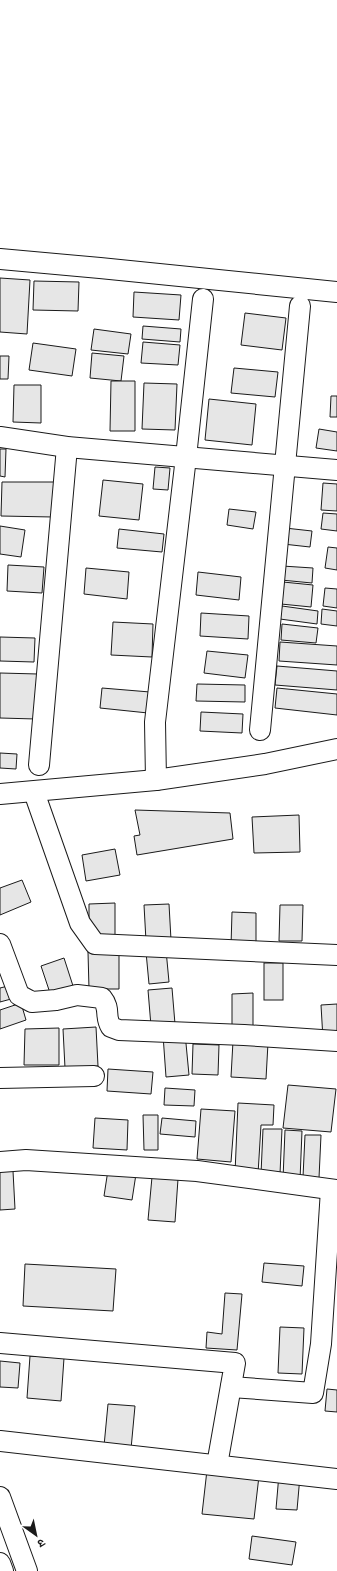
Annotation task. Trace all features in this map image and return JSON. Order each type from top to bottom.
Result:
[{"type":"street","points":[[0,259],[337,292]]},
{"type":"street","points":[[156,780],[155,722],[203,299]]},
{"type":"street","points":[[260,730],[300,306]]},
{"type":"street","points":[[0,437],[67,447],[337,470]]},
{"type":"street","points":[[39,766],[67,447]]},
{"type":"street","points":[[0,794],[156,780],[265,764],[337,749]]},
{"type":"street","points":[[34,792],[80,923],[95,944],[337,955]]},
{"type":"street","points":[[0,944],[19,995],[32,1002],[56,1000],[77,994],[102,998],[107,1004],[108,1022],[111,1027],[119,1030],[244,1035],[337,1041]]},
{"type":"street","points":[[0,1078],[94,1076]]},
{"type":"street","points":[[0,1162],[26,1160],[197,1171],[334,1190],[329,1344],[313,1393],[231,1387]]},
{"type":"street","points":[[0,1343],[235,1363],[217,1465]]},
{"type":"street","points":[[0,1441],[337,1479]]},
{"type":"street","points":[[0,1497],[27,1571]]},
{"type":"street","points":[[0,1563],[3,1571]]},
{"type":"building","points":[[0,278],[30,280],[27,334],[0,332]]},
{"type":"building","points":[[34,281],[79,282],[78,311],[33,310]]},
{"type":"building","points":[[134,292],[181,295],[179,320],[133,317]]},
{"type":"building","points":[[245,313],[286,318],[282,350],[241,345]]},
{"type":"building","points":[[143,326],[181,329],[180,342],[142,339]]},
{"type":"building","points":[[94,329],[131,334],[128,354],[91,350]]},
{"type":"building","points":[[143,342],[180,345],[178,365],[141,363]]},
{"type":"building","points":[[33,343],[76,349],[72,376],[29,370]]},
{"type":"building","points":[[92,353],[124,356],[121,381],[90,378]]},
{"type":"building","points":[[0,356],[9,356],[8,379],[0,379]]},
{"type":"building","points":[[234,368],[278,372],[275,397],[231,393]]},
{"type":"building","points":[[111,381],[135,381],[135,431],[110,431]]},
{"type":"building","points":[[144,383],[177,384],[175,430],[142,429]]},
{"type":"building","points":[[14,385],[41,385],[41,423],[13,422]]},
{"type":"building","points":[[331,396],[337,396],[337,417],[330,417]]},
{"type":"building","points":[[209,399],[256,404],[252,445],[205,440]]},
{"type":"building","points":[[319,429],[337,432],[337,451],[316,448]]},
{"type":"building","points":[[0,449],[6,449],[5,477],[0,476]]},
{"type":"building","points":[[155,467],[170,468],[168,490],[153,489]]},
{"type":"building","points":[[103,480],[143,484],[139,520],[99,516]]},
{"type":"building","points":[[2,482],[54,482],[53,517],[1,516]]},
{"type":"building","points":[[323,483],[337,484],[337,511],[321,510]]},
{"type":"building","points":[[229,509],[256,512],[253,529],[227,525]]},
{"type":"building","points":[[323,513],[337,514],[337,531],[321,529]]},
{"type":"building","points":[[0,526],[25,530],[21,557],[0,554]]},
{"type":"building","points":[[285,528],[312,531],[310,547],[283,544]]},
{"type":"building","points":[[119,529],[164,534],[162,552],[117,548]]},
{"type":"building","points":[[328,547],[337,548],[337,570],[325,568]]},
{"type":"building","points":[[8,565],[44,567],[42,593],[7,591]]},
{"type":"building","points":[[282,566],[313,568],[312,583],[281,580]]},
{"type":"building","points":[[86,568],[129,572],[127,599],[84,594]]},
{"type":"building","points":[[198,572],[241,577],[239,600],[196,595]]},
{"type":"building","points":[[283,582],[313,585],[311,607],[281,604]]},
{"type":"building","points":[[325,588],[337,589],[337,608],[323,606]]},
{"type":"building","points":[[282,606],[318,611],[317,624],[280,619]]},
{"type":"building","points":[[322,609],[337,611],[337,626],[321,624]]},
{"type":"building","points":[[201,613],[249,616],[248,639],[200,636]]},
{"type":"building","points":[[113,622],[153,624],[152,657],[111,655]]},
{"type":"building","points":[[282,624],[318,628],[316,643],[281,640]]},
{"type":"building","points":[[0,637],[35,638],[34,662],[0,661]]},
{"type":"building","points":[[280,642],[337,646],[337,665],[279,661]]},
{"type":"building","points":[[207,651],[248,655],[245,678],[204,673]]},
{"type":"building","points":[[277,666],[337,671],[337,690],[275,685]]},
{"type":"building","points":[[0,673],[38,674],[36,719],[0,718]]},
{"type":"building","points":[[197,684],[245,685],[245,702],[196,701]]},
{"type":"building","points":[[102,688],[150,692],[148,713],[100,708]]},
{"type":"building","points":[[277,688],[337,694],[337,715],[275,708]]},
{"type":"building","points":[[201,712],[243,714],[242,733],[200,731]]},
{"type":"building","points":[[0,753],[17,754],[16,769],[0,768]]},
{"type":"building","points":[[135,810],[230,813],[233,839],[137,855],[134,836],[140,835]]},
{"type":"building","points":[[299,815],[300,852],[254,853],[252,817]]},
{"type":"building","points":[[115,849],[120,875],[86,881],[82,855]]},
{"type":"building","points":[[22,880],[31,902],[0,915],[0,888]]},
{"type":"building","points":[[115,903],[115,938],[89,938],[89,904]]},
{"type":"building","points":[[169,904],[171,940],[146,941],[144,905]]},
{"type":"building","points":[[280,905],[303,905],[302,941],[279,941]]},
{"type":"building","points":[[232,912],[256,913],[256,946],[231,946]]},
{"type":"building","points":[[166,950],[169,982],[149,984],[146,952]]},
{"type":"building","points":[[88,952],[119,952],[119,989],[89,989]]},
{"type":"building","points":[[64,958],[74,989],[51,996],[41,966]]},
{"type":"building","points":[[264,963],[283,963],[283,1000],[264,1000]]},
{"type":"building","points":[[8,986],[11,999],[0,1002],[0,988]]},
{"type":"building","points":[[172,988],[175,1024],[151,1026],[148,990]]},
{"type":"building","points":[[253,993],[253,1030],[232,1030],[232,994]]},
{"type":"building","points":[[21,1003],[26,1020],[0,1029],[0,1010]]},
{"type":"building","points":[[337,1004],[337,1038],[323,1039],[321,1005]]},
{"type":"building","points":[[96,1027],[98,1066],[65,1068],[63,1029]]},
{"type":"building","points":[[59,1028],[59,1065],[24,1065],[25,1029]]},
{"type":"building","points":[[185,1033],[189,1075],[166,1077],[163,1035]]},
{"type":"building","points":[[233,1041],[268,1043],[266,1079],[231,1077]]},
{"type":"building","points":[[193,1044],[219,1045],[218,1075],[192,1074]]},
{"type":"building","points":[[108,1069],[153,1072],[151,1094],[107,1091]]},
{"type":"building","points":[[288,1085],[336,1089],[331,1132],[283,1128]]},
{"type":"building","points":[[165,1088],[195,1090],[194,1106],[164,1105]]},
{"type":"building","points":[[238,1103],[274,1105],[273,1125],[261,1125],[258,1174],[235,1173]]},
{"type":"building","points":[[201,1109],[235,1111],[231,1162],[197,1159]]},
{"type":"building","points":[[143,1115],[158,1115],[158,1150],[144,1150]]},
{"type":"building","points":[[95,1118],[128,1120],[127,1150],[93,1148]]},
{"type":"building","points":[[162,1118],[196,1121],[195,1137],[160,1134]]},
{"type":"building","points":[[263,1129],[282,1129],[280,1174],[261,1174]]},
{"type":"building","points":[[285,1130],[302,1131],[300,1180],[283,1179]]},
{"type":"building","points":[[305,1135],[321,1135],[319,1178],[303,1177]]},
{"type":"building","points":[[108,1170],[136,1174],[132,1200],[104,1196]]},
{"type":"building","points":[[0,1171],[13,1171],[15,1209],[0,1210]]},
{"type":"building","points":[[152,1177],[178,1179],[175,1222],[148,1220]]},
{"type":"building","points":[[264,1263],[304,1266],[302,1286],[262,1282]]},
{"type":"building","points":[[25,1264],[116,1269],[113,1311],[23,1306]]},
{"type":"building","points":[[225,1293],[242,1294],[237,1350],[206,1348],[207,1332],[222,1334]]},
{"type":"building","points":[[280,1327],[304,1328],[302,1374],[278,1373]]},
{"type":"building","points":[[30,1356],[64,1358],[61,1401],[27,1398]]},
{"type":"building","points":[[0,1361],[20,1363],[18,1388],[0,1387]]},
{"type":"building","points":[[327,1389],[337,1390],[337,1412],[325,1411]]},
{"type":"building","points":[[108,1404],[135,1406],[131,1449],[104,1446]]},
{"type":"building","points":[[207,1470],[259,1476],[254,1519],[202,1514]]},
{"type":"building","points":[[279,1474],[300,1476],[297,1510],[276,1509]]},
{"type":"building","points":[[252,1536],[296,1542],[292,1565],[249,1559]]}]
